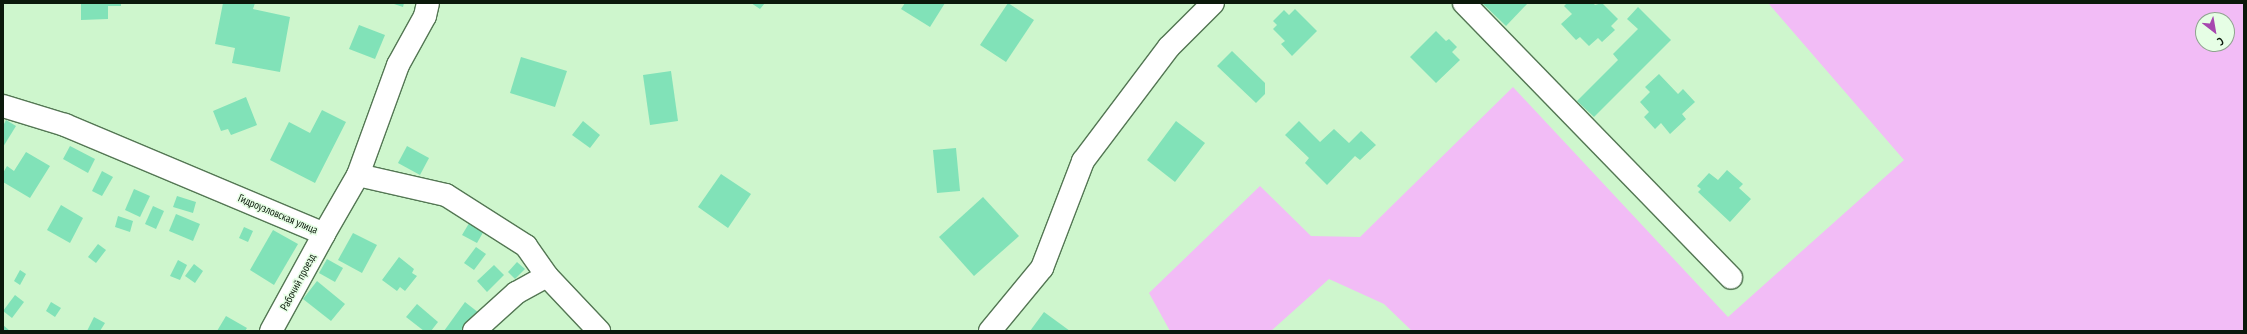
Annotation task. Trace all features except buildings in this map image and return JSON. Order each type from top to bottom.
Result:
[{"type":"street","name":"Гидроузловская улица","points":[[3,106],[65,125],[324,234],[358,175],[398,65],[425,16],[428,3]]},
{"type":"street","points":[[990,331],[1042,268],[1083,161],[1169,47],[1213,3]]},
{"type":"street","points":[[1464,3],[1730,278]]},
{"type":"street","points":[[358,175],[446,195],[526,246],[547,276],[599,331]]},
{"type":"street","name":"Рабочий проезд","points":[[271,331],[324,234]]},
{"type":"street","points":[[474,331],[516,292],[547,276]]},
{"type":"shaded area","points":[[1768,3],[2244,3],[2244,331],[1412,331],[1384,304],[1329,279],[1271,331],[1170,331],[1149,293],[1260,186],[1311,236],[1360,237],[1513,87],[1728,317],[1904,160]]}]
